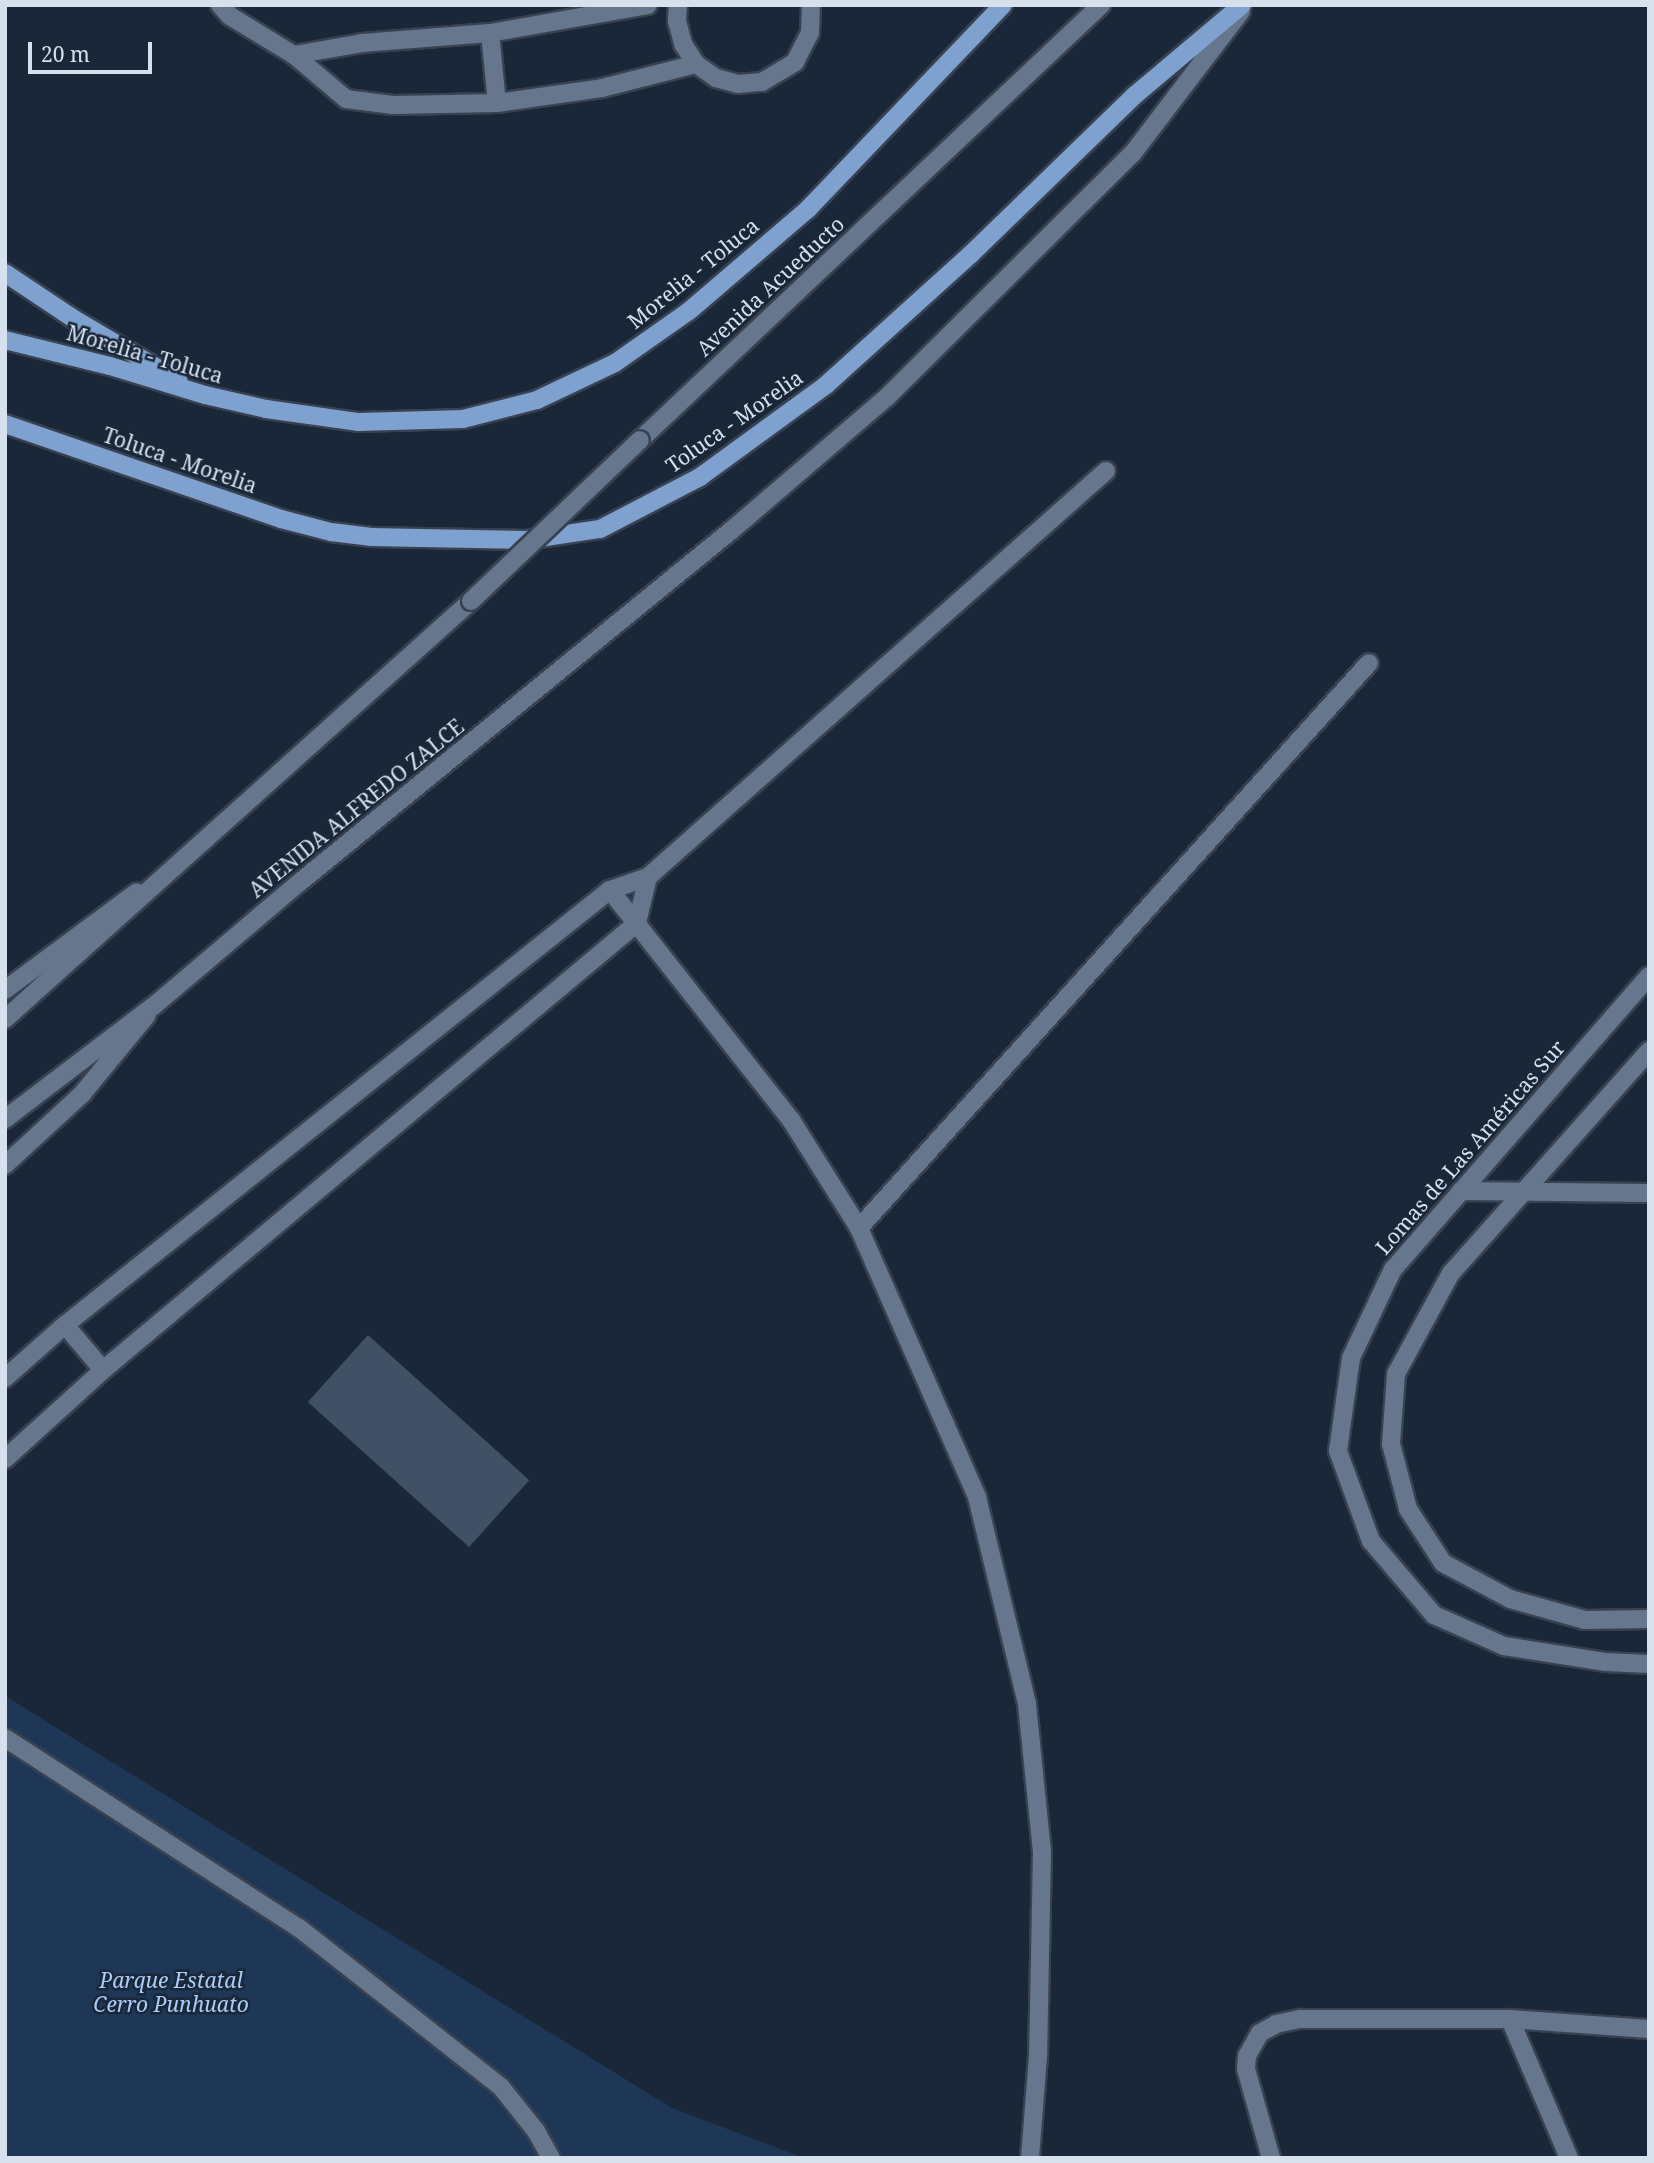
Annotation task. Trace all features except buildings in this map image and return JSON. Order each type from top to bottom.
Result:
[{"type":"main road","name":"Morelia - Toluca","points":[[5,340],[110,366],[205,395],[267,409],[359,422],[463,419],[537,400],[615,363],[689,312],[808,209],[1003,5]]},
{"type":"main road","name":"Toluca - Morelia","points":[[5,424],[281,519],[331,532],[370,537],[526,540],[600,529],[700,477],[826,385],[971,254],[1135,95],[1244,5]]},
{"type":"main road","points":[[5,273],[74,319],[205,395]]},
{"type":"street","points":[[220,5],[230,16],[294,55],[346,99],[393,105],[498,103],[602,88],[696,64]]},
{"type":"street","points":[[294,55],[362,43],[490,33],[648,5]]},
{"type":"street","points":[[678,5],[677,21],[683,44],[696,64],[716,78],[738,84],[762,82],[776,76],[795,62],[810,33],[811,5]]},
{"type":"street","name":"Avenida Acueducto","points":[[210,837],[471,601],[1101,5]]},
{"type":"street","name":"AVENIDA ALFREDO ZALCE","points":[[5,1119],[156,1004],[300,882],[733,530],[887,397],[1133,153],[1244,5]]},
{"type":"street","points":[[490,33],[498,103]]},
{"type":"street","points":[[5,1378],[65,1325],[610,891],[648,877],[1106,471]]},
{"type":"street","points":[[859,1228],[1368,663]]},
{"type":"street","points":[[5,989],[210,837]]},
{"type":"street","points":[[5,1019],[210,837]]},
{"type":"street","points":[[5,1459],[103,1370],[637,923],[648,877]]},
{"type":"street","points":[[610,891],[791,1120],[859,1228],[977,1497],[1027,1704],[1042,1852],[1038,2056],[1030,2158]]},
{"type":"street","name":"Lomas de Las Américas Sur","points":[[1649,976],[1393,1269],[1351,1359],[1338,1451],[1371,1541],[1434,1615],[1504,1646],[1605,1662],[1649,1664]]},
{"type":"street","points":[[5,1165],[82,1094],[156,1004]]},
{"type":"street","points":[[1649,1051],[1451,1273],[1396,1374],[1391,1444],[1408,1509],[1443,1563],[1510,1599],[1585,1620],[1649,1619]]},
{"type":"street","name":"Lomas de Las Américas Sur","points":[[1461,1191],[1649,1192]]},
{"type":"street","points":[[65,1325],[103,1370]]},
{"type":"street","points":[[5,1738],[299,1928],[501,2087],[536,2131],[551,2158]]},
{"type":"street","points":[[1271,2158],[1249,2084],[1247,2056],[1260,2033],[1276,2024],[1300,2019],[1510,2019],[1649,2029]]},
{"type":"street","points":[[1510,2019],[1569,2158]]},
{"type":"green space","name":"Parque Estatal Cerro Punhuato","points":[[5,1696],[672,2108],[804,2158],[5,2158]]}]
